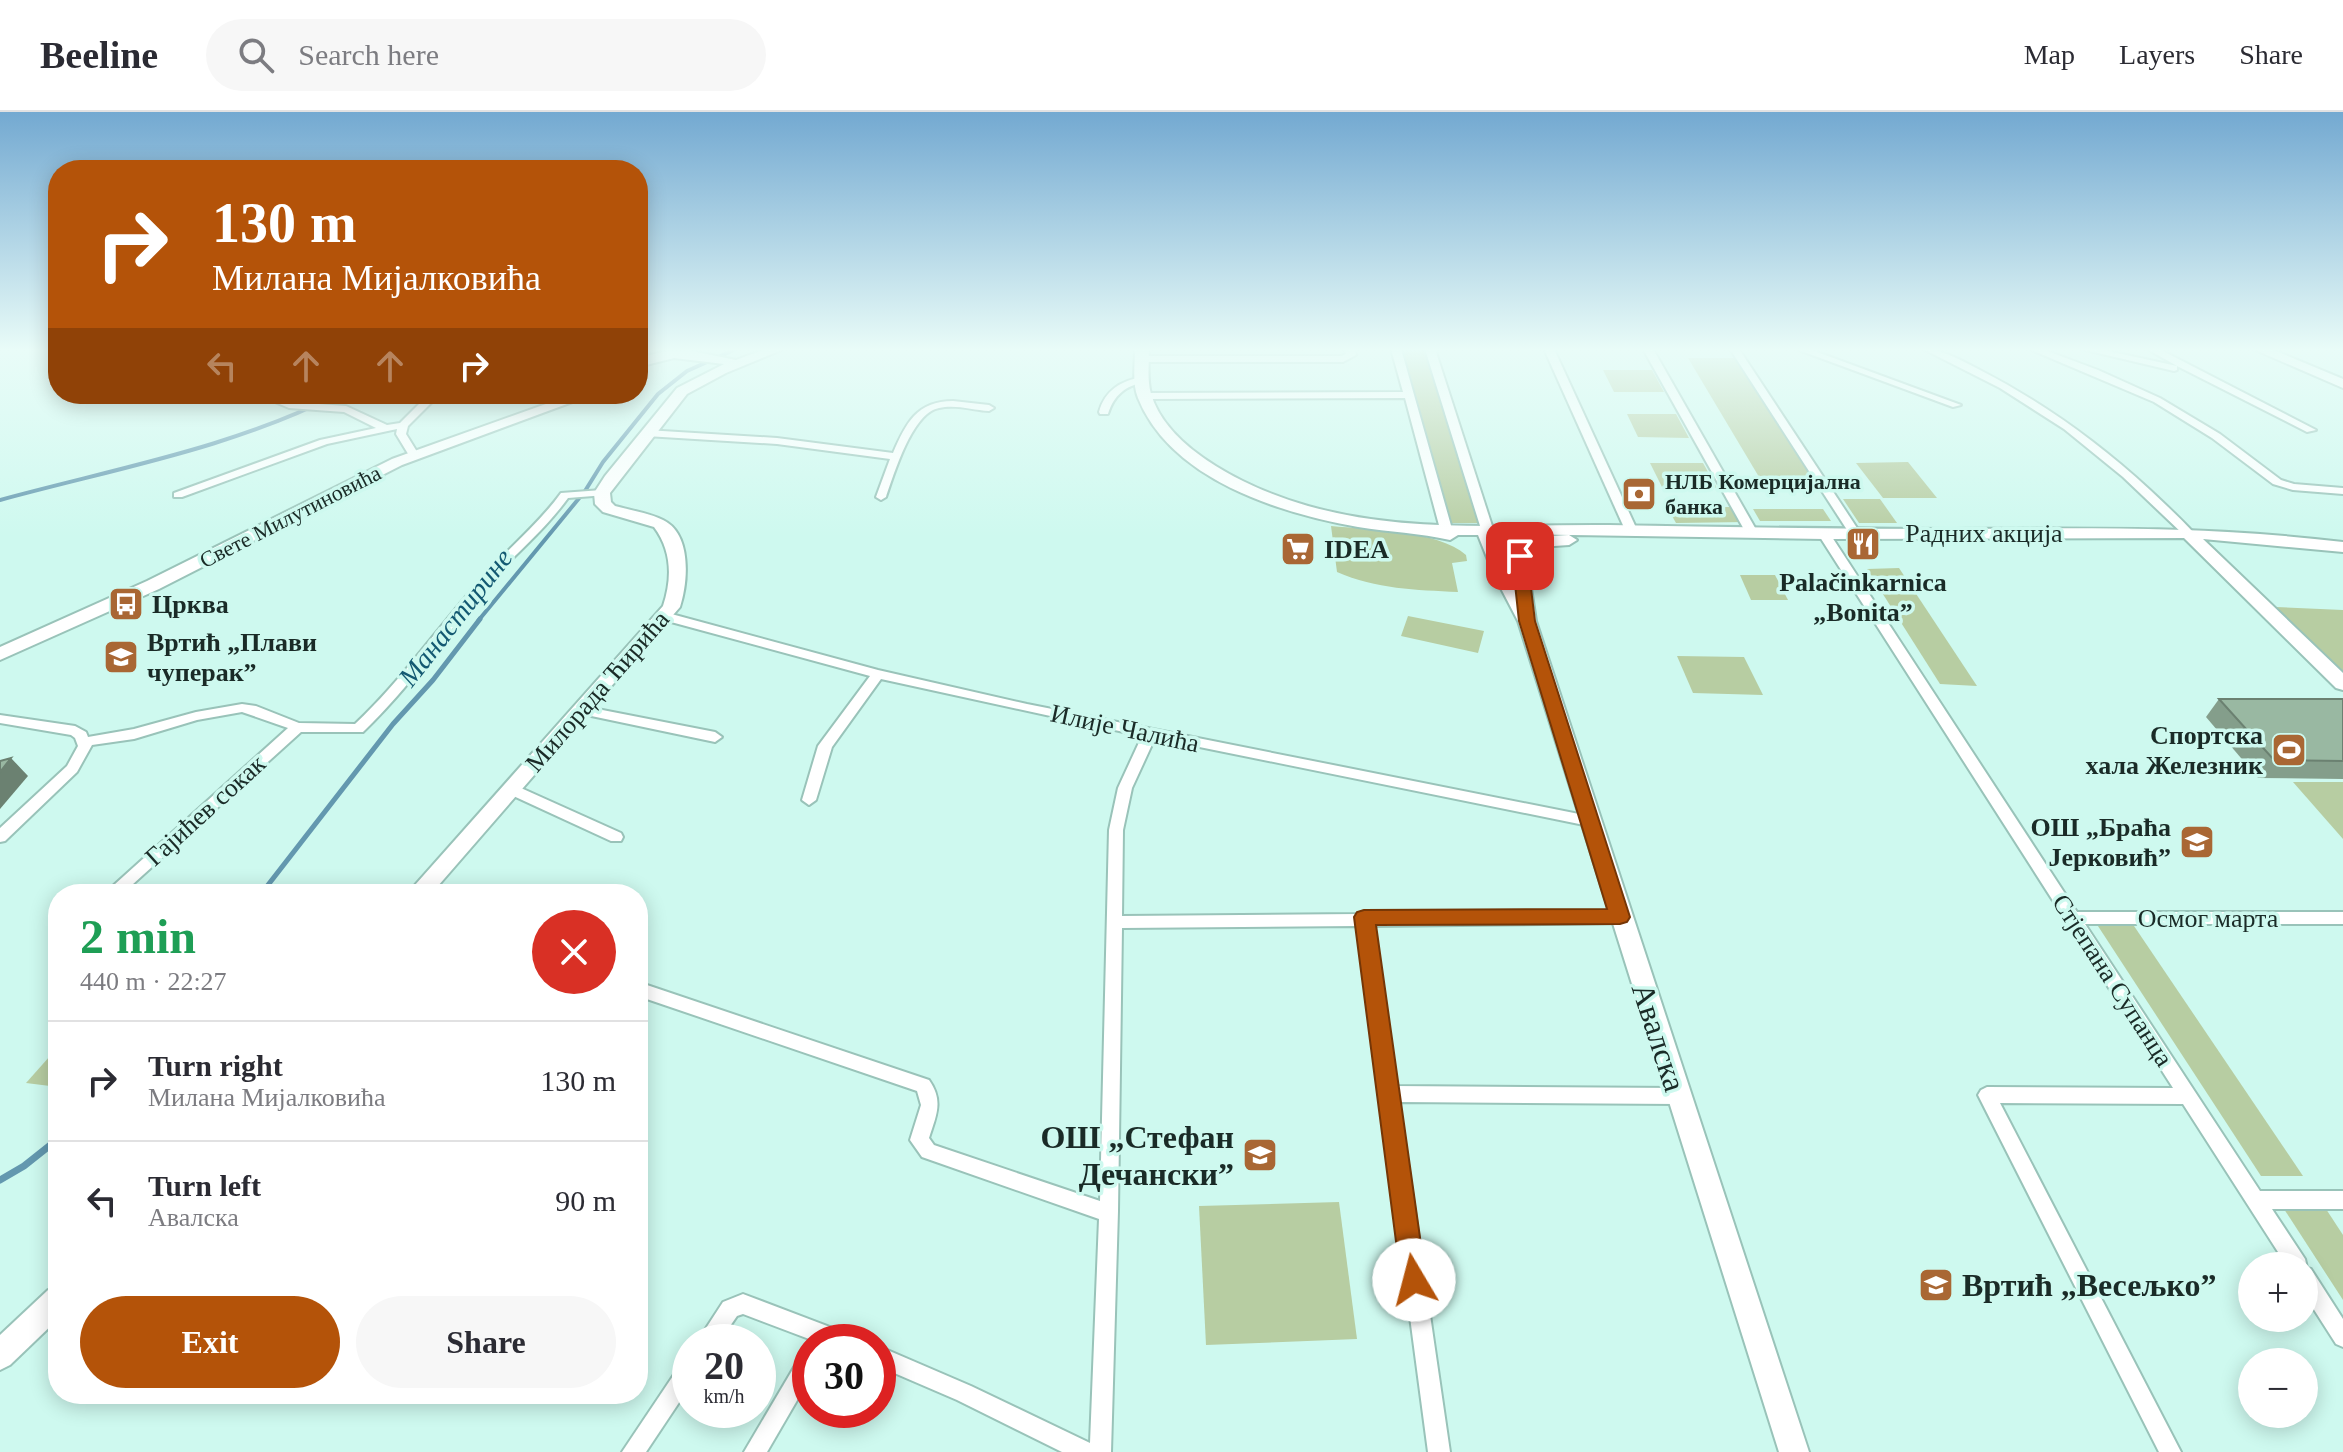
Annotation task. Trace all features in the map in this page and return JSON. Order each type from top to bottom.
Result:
[{"type":"main road","name":"Свете Милутиновића","points":[[0,654],[153,585],[414,455],[537,412]]},
{"type":"main road","points":[[597,493],[664,412]]},
{"type":"main road","name":"Радних акција","points":[[1153,412],[1160,424],[1204,465],[1254,491],[1348,520],[1488,533],[1594,529],[1824,534],[2188,533],[2260,537],[2343,547]]},
{"type":"main road","name":"Милорада Ћирића","points":[[427,884],[664,616],[675,598],[680,578],[668,534],[654,521],[609,509],[597,493]]},
{"type":"main road","name":"Радних акција","points":[[1488,533],[1515,544],[1628,532]]},
{"type":"main road","name":"Авалска","points":[[1488,533],[1512,598],[1527,621]]},
{"type":"main road","points":[[2188,533],[2343,684]]},
{"type":"main road","points":[[1522,578],[1530,559],[1538,551],[1575,540]]},
{"type":"main road","name":"Авалска","points":[[1515,544],[1520,556],[1527,621],[1794,1452]]},
{"type":"main road","points":[[0,1355],[48,1309]]},
{"type":"street","points":[[353,412],[384,428]]},
{"type":"street","points":[[414,455],[401,434],[403,425],[417,412]]},
{"type":"street","points":[[881,497],[894,456],[925,412]]},
{"type":"street","points":[[1413,412],[1441,530]]},
{"type":"street","points":[[1450,412],[1488,533]]},
{"type":"street","points":[[1576,412],[1628,532]]},
{"type":"street","points":[[1683,412],[1752,533]]},
{"type":"street","points":[[1775,412],[1855,534]]},
{"type":"street","points":[[2048,412],[2114,462],[2188,533]]},
{"type":"street","points":[[2176,412],[2216,436],[2277,482],[2293,487],[2343,491]]},
{"type":"street","points":[[2274,412],[2311,430]]},
{"type":"street","points":[[178,495],[324,442],[403,425]]},
{"type":"street","points":[[646,433],[777,441],[894,456]]},
{"type":"street","name":"Гајићев сокак","points":[[84,742],[134,734],[196,716],[242,708],[298,727],[358,729],[408,676],[488,578],[539,527],[565,495],[597,493]]},
{"type":"street","name":"Стјепана Супанца","points":[[1824,534],[2289,1252]]},
{"type":"street","name":"Илије Чалића","points":[[664,616],[878,674],[1150,734],[1589,821]]},
{"type":"street","points":[[809,800],[825,746],[878,674]]},
{"type":"street","points":[[582,710],[715,737]]},
{"type":"street","points":[[0,719],[75,731],[84,742],[81,755],[72,769],[0,837]]},
{"type":"street","name":"Гајићев сокак","points":[[123,884],[298,727]]},
{"type":"street","points":[[1100,1452],[1120,805],[1150,734]]},
{"type":"street","points":[[512,789],[616,837]]},
{"type":"street","points":[[1115,922],[1364,917],[1620,917]]},
{"type":"street","points":[[1364,917],[1439,1452]]},
{"type":"street","name":"Осмог марта","points":[[2073,918],[2343,918]]},
{"type":"street","points":[[648,992],[923,1085],[930,1093],[931,1102],[919,1140],[928,1151],[1094,1209],[1109,1211]]},
{"type":"street","points":[[1387,1094],[1678,1096]]},
{"type":"street","points":[[2170,1452],[1987,1095],[2187,1096]]},
{"type":"street","points":[[2255,1200],[2343,1200]]},
{"type":"street","points":[[2318,1298],[2343,1337]]},
{"type":"street","points":[[719,1324],[730,1309],[743,1304],[793,1324]]},
{"type":"street","points":[[896,1364],[1085,1452]]},
{"type":"street","points":[[755,1452],[792,1389]]},
{"type":"street","points":[[633,1452],[672,1395]]},
{"type":"green space","points":[[1417,412],[1446,412],[1481,523],[1448,523]]},
{"type":"green space","points":[[1720,412],[1771,412],[1821,488],[1765,487]]},
{"type":"green space","points":[[1627,414],[1676,414],[1689,438],[1638,437]]},
{"type":"green space","points":[[1908,462],[1937,498],[1883,498],[1856,463]]},
{"type":"green space","points":[[1650,463],[1703,463],[1717,488],[1662,487]]},
{"type":"green space","points":[[1843,499],[1880,499],[1897,523],[1859,523]]},
{"type":"green space","points":[[1667,507],[1738,507],[1746,522],[1676,523]]},
{"type":"green space","points":[[1753,509],[1823,509],[1831,521],[1760,521]]},
{"type":"green space","points":[[1331,526],[1421,536],[1454,547],[1466,555],[1467,561],[1452,563],[1458,592],[1381,585],[1337,572]]},
{"type":"green space","points":[[1899,568],[1977,686],[1940,684],[1867,569]]},
{"type":"green space","points":[[1740,575],[1775,575],[1788,600],[1751,600]]},
{"type":"green space","points":[[2276,607],[2343,610],[2343,672]]},
{"type":"green space","points":[[1408,616],[1484,631],[1478,653],[1401,636]]},
{"type":"green space","points":[[1677,656],[1744,657],[1763,695],[1693,693]]},
{"type":"green space","points":[[2293,782],[2343,782],[2343,839]]},
{"type":"green space","points":[[2096,923],[2132,923],[2303,1176],[2261,1176]]},
{"type":"green space","points":[[48,1058],[48,1086],[26,1083]]},
{"type":"green space","points":[[1339,1202],[1357,1339],[1206,1345],[1199,1206]]},
{"type":"green space","points":[[2284,1209],[2326,1209],[2343,1235],[2343,1300],[2318,1261],[2318,1252],[2312,1252]]},
{"type":"building","points":[[2219,699],[2343,699],[2343,761],[2274,760]]},
{"type":"building","points":[[11,758],[0,772],[0,761]]},
{"type":"waterway","points":[[0,500],[215,443],[301,412]]},
{"type":"waterway","name":"Манастирине","points":[[478,621],[585,491],[603,462],[644,412]]},
{"type":"waterway","name":"Манастирине","points":[[269,884],[393,724],[433,680],[480,619]]},
{"type":"waterway","name":"Манастирине","points":[[0,1180],[48,1147]]},
{"type":"place","name":"НЛБ Комерцијална банка","points":[[1639,494]]},
{"type":"place","name":"Palačinkarnica „Bonita”","points":[[1863,544]]},
{"type":"place","name":"IDEA","points":[[1298,549]]},
{"type":"place","name":"Црква","points":[[126,604]]},
{"type":"place","name":"Вртић „Плави чуперак”","points":[[121,657]]},
{"type":"place","name":"Спортска хала Железник","points":[[2289,750]]},
{"type":"place","name":"ОШ „Браћа Јерковић”","points":[[2197,842]]},
{"type":"place","name":"ОШ „Стефан Дечански”","points":[[1260,1155]]},
{"type":"place","name":"Вртић „Весељко”","points":[[1936,1285]]},
{"type":"route","points":[[1414,1280],[1364,917],[1620,917],[1527,621],[1520,556]]}]
